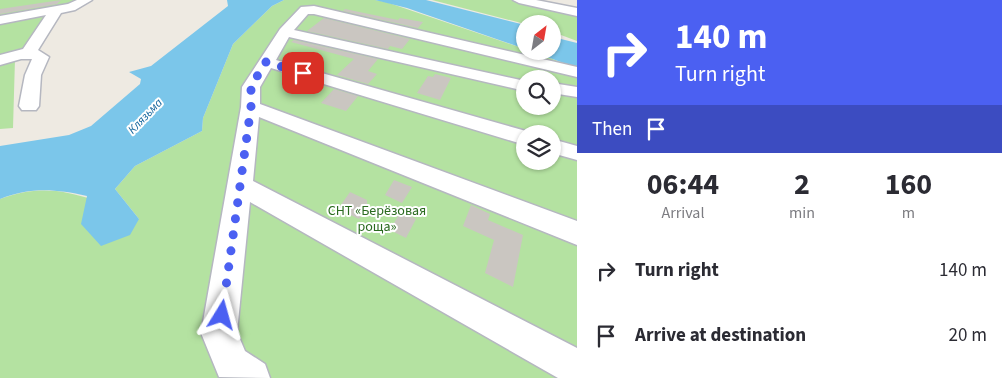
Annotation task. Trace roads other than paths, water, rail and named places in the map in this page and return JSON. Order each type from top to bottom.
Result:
[{"type":"street","points":[[0,20],[71,7],[86,0]]},
{"type":"street","points":[[519,0],[577,8]]},
{"type":"street","points":[[28,54],[56,10]]},
{"type":"street","points":[[251,378],[232,364],[219,334],[251,107],[251,86],[285,32],[305,10],[314,10],[577,72]]},
{"type":"street","points":[[285,32],[516,84]]},
{"type":"street","points":[[0,60],[28,54],[37,54],[42,57],[33,75],[29,106]]},
{"type":"street","points":[[266,62],[516,135]]},
{"type":"street","points":[[561,89],[577,92]]},
{"type":"street","points":[[251,107],[577,233]]},
{"type":"street","points":[[561,149],[577,153]]},
{"type":"street","points":[[240,185],[577,368]]},
{"type":"water","name":"Клязьма","points":[[227,0],[284,0],[272,6],[233,44],[203,118],[202,131],[135,166],[115,189],[139,219],[130,235],[101,246],[81,224],[87,196],[43,190],[22,192],[0,199],[0,146],[69,135],[91,126],[140,84],[141,79],[129,72],[151,66],[228,6]]},
{"type":"water","points":[[375,0],[426,0],[516,23],[516,46],[407,8]]},
{"type":"water","points":[[561,39],[577,43],[577,68],[555,60],[561,60]]},
{"type":"park label","name":"СНТ «Берёзовая роща»","points":[[377,218]]}]
